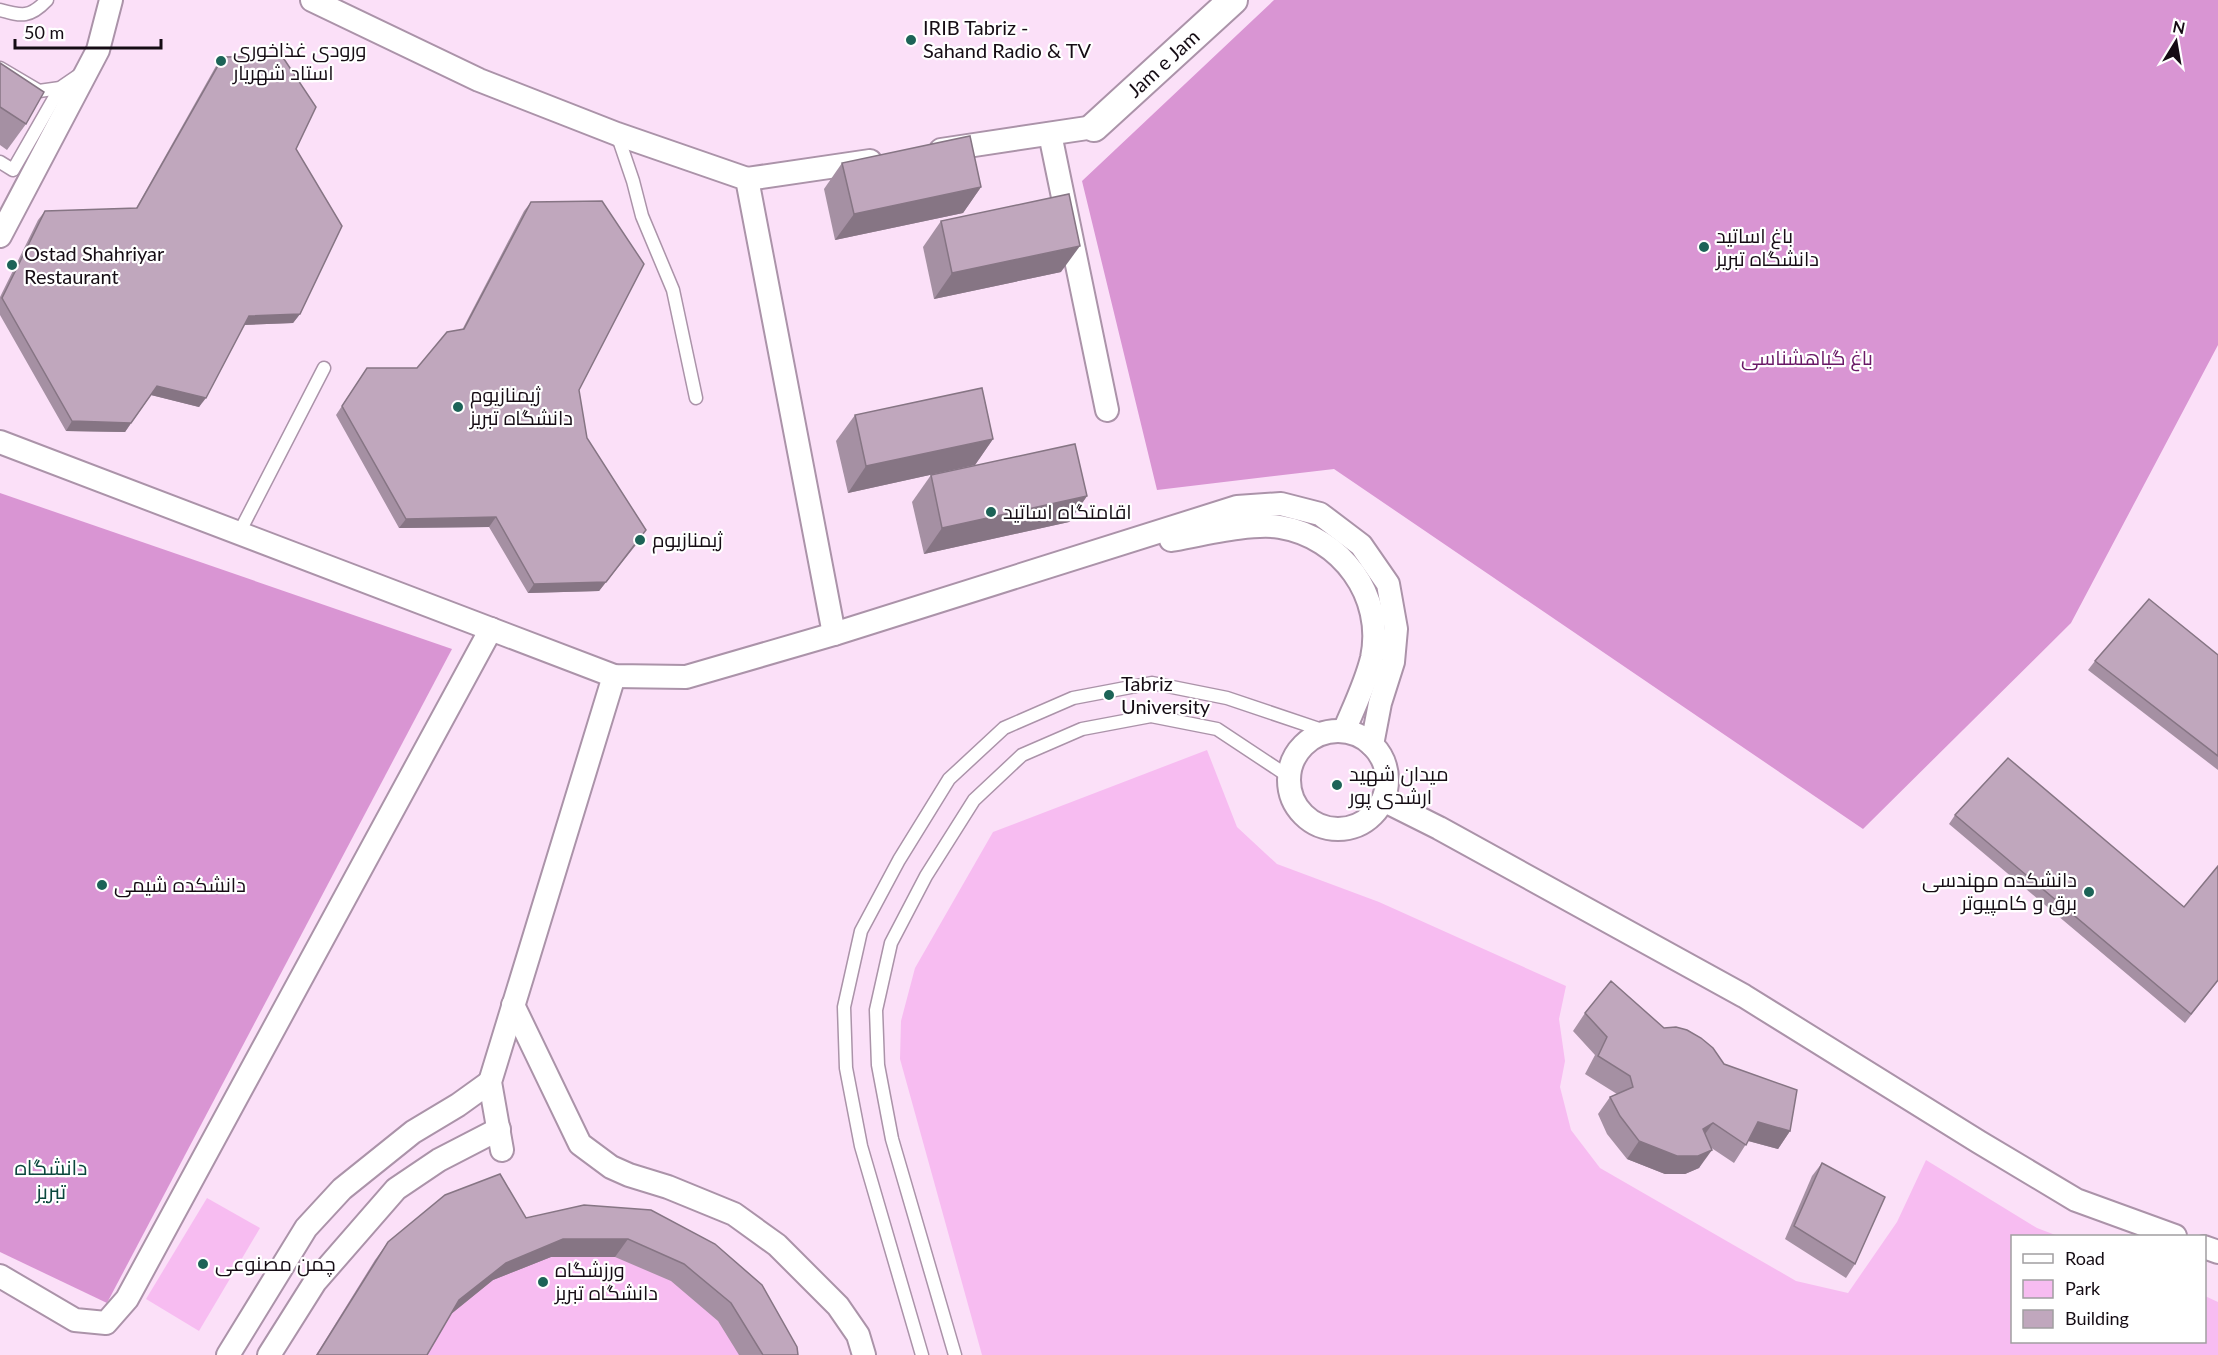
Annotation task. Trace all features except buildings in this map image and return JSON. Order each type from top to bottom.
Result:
[{"type":"street","points":[[0,236],[98,50],[111,0]]},
{"type":"street","points":[[312,0],[479,80],[616,135],[747,179],[887,158]]},
{"type":"street","name":"Jam e Jam","points":[[1094,127],[1233,0]]},
{"type":"street","points":[[922,153],[1094,127]]},
{"type":"street","points":[[1050,134],[1107,410]]},
{"type":"street","points":[[747,179],[834,634]]},
{"type":"street","points":[[0,442],[614,676],[686,677],[834,634],[1237,507],[1281,504],[1320,514],[1361,545],[1388,584],[1396,629],[1394,662],[1380,703],[1372,745]]},
{"type":"street","points":[[1096,552],[1241,528],[1279,526],[1310,535],[1345,560],[1367,592],[1374,630],[1372,657],[1359,696],[1336,731]]},
{"type":"street","points":[[0,1276],[75,1320],[106,1323],[127,1299],[491,629]]},
{"type":"street","points":[[269,1355],[315,1282],[396,1189],[439,1160],[500,1140],[490,1082],[614,676]]},
{"type":"street","points":[[1336,731],[1360,736],[1372,745],[1382,757],[1387,786],[1383,800],[1374,813],[1362,823],[1348,828],[1333,829],[1318,825],[1305,817],[1295,806],[1288,776],[1292,761],[1300,748],[1312,738],[1336,731]]},
{"type":"street","points":[[1383,800],[1439,828],[1744,996],[2076,1200],[2172,1235]]},
{"type":"street","points":[[513,1005],[580,1144],[611,1167],[629,1175],[668,1186],[734,1214],[777,1245],[838,1306],[858,1335],[864,1355]]},
{"type":"street","points":[[228,1355],[306,1228],[342,1189],[413,1132],[458,1106],[490,1082]]},
{"type":"lane","points":[[0,10],[21,16],[37,10],[47,0]]},
{"type":"lane","points":[[0,68],[39,90],[60,88],[78,77],[98,50]]},
{"type":"lane","points":[[0,162],[13,170],[60,88]]},
{"type":"lane","points":[[616,135],[633,181],[642,216],[673,290],[696,398]]},
{"type":"lane","points":[[239,533],[324,368]]},
{"type":"lane","points":[[922,1355],[861,1146],[846,1068],[844,1008],[861,931],[898,860],[949,779],[1004,728],[1073,698],[1152,683],[1227,698],[1336,731]]},
{"type":"lane","points":[[955,1355],[892,1139],[878,1065],[876,1011],[891,942],[927,876],[974,800],[1022,755],[1082,729],[1151,716],[1217,729],[1288,776]]},
{"type":"green space","name":"باغ گیاهشناسی","points":[[1274,0],[2218,0],[2218,345],[2071,623],[1863,829],[1334,469],[1157,490],[1082,181]]},
{"type":"green space","points":[[0,493],[452,649],[107,1303],[0,1252]]},
{"type":"green space","points":[[1207,750],[1237,827],[1277,864],[1379,902],[1566,986],[1559,1019],[1565,1061],[1560,1087],[1571,1130],[1600,1168],[1796,1281],[1848,1293],[1897,1222],[1926,1160],[2037,1228],[2055,1235],[2011,1235],[2011,1343],[2206,1343],[2206,1296],[2218,1302],[2218,1355],[982,1355],[900,1059],[901,1021],[915,968],[993,832]]},
{"type":"green space","name":"چمن مصنوعی","points":[[207,1198],[260,1228],[199,1331],[146,1299]]},
{"type":"green space","name":"ورزشگاه دانشگاه تبریز","points":[[433,1213],[514,1236],[638,1228],[779,1355],[316,1355],[375,1260]]},
{"type":"place","name":"IRIB Tabriz - Sahand Radio & TV","points":[[911,40]]},
{"type":"place","name":"ورودی غذاخوری استاد شهریار","points":[[221,61]]},
{"type":"place","name":"باغ اساتید دانشگاه تبریز","points":[[1704,247]]},
{"type":"place","name":"Ostad Shahriyar Restaurant","points":[[12,265]]},
{"type":"place","name":"ژیمنازیوم دانشگاه تبریز","points":[[458,407]]},
{"type":"place","name":"اقامتگاه اساتید","points":[[991,512]]},
{"type":"place","name":"ژیمنازیوم","points":[[640,540]]},
{"type":"place","name":"Tabriz University","points":[[1109,695]]},
{"type":"place","name":"میدان شهید ارشدی پور","points":[[1337,785]]},
{"type":"place","name":"دانشکده شیمی","points":[[102,885]]},
{"type":"place","name":"دانشکده مهندسی برق و کامپیوتر","points":[[2089,892]]},
{"type":"place","name":"چمن مصنوعی","points":[[203,1264]]},
{"type":"place","name":"ورزشگاه دانشگاه تبریز","points":[[543,1282]]},
{"type":"district","name":"دانشگاه تبریز","points":[[51,1180]]}]
